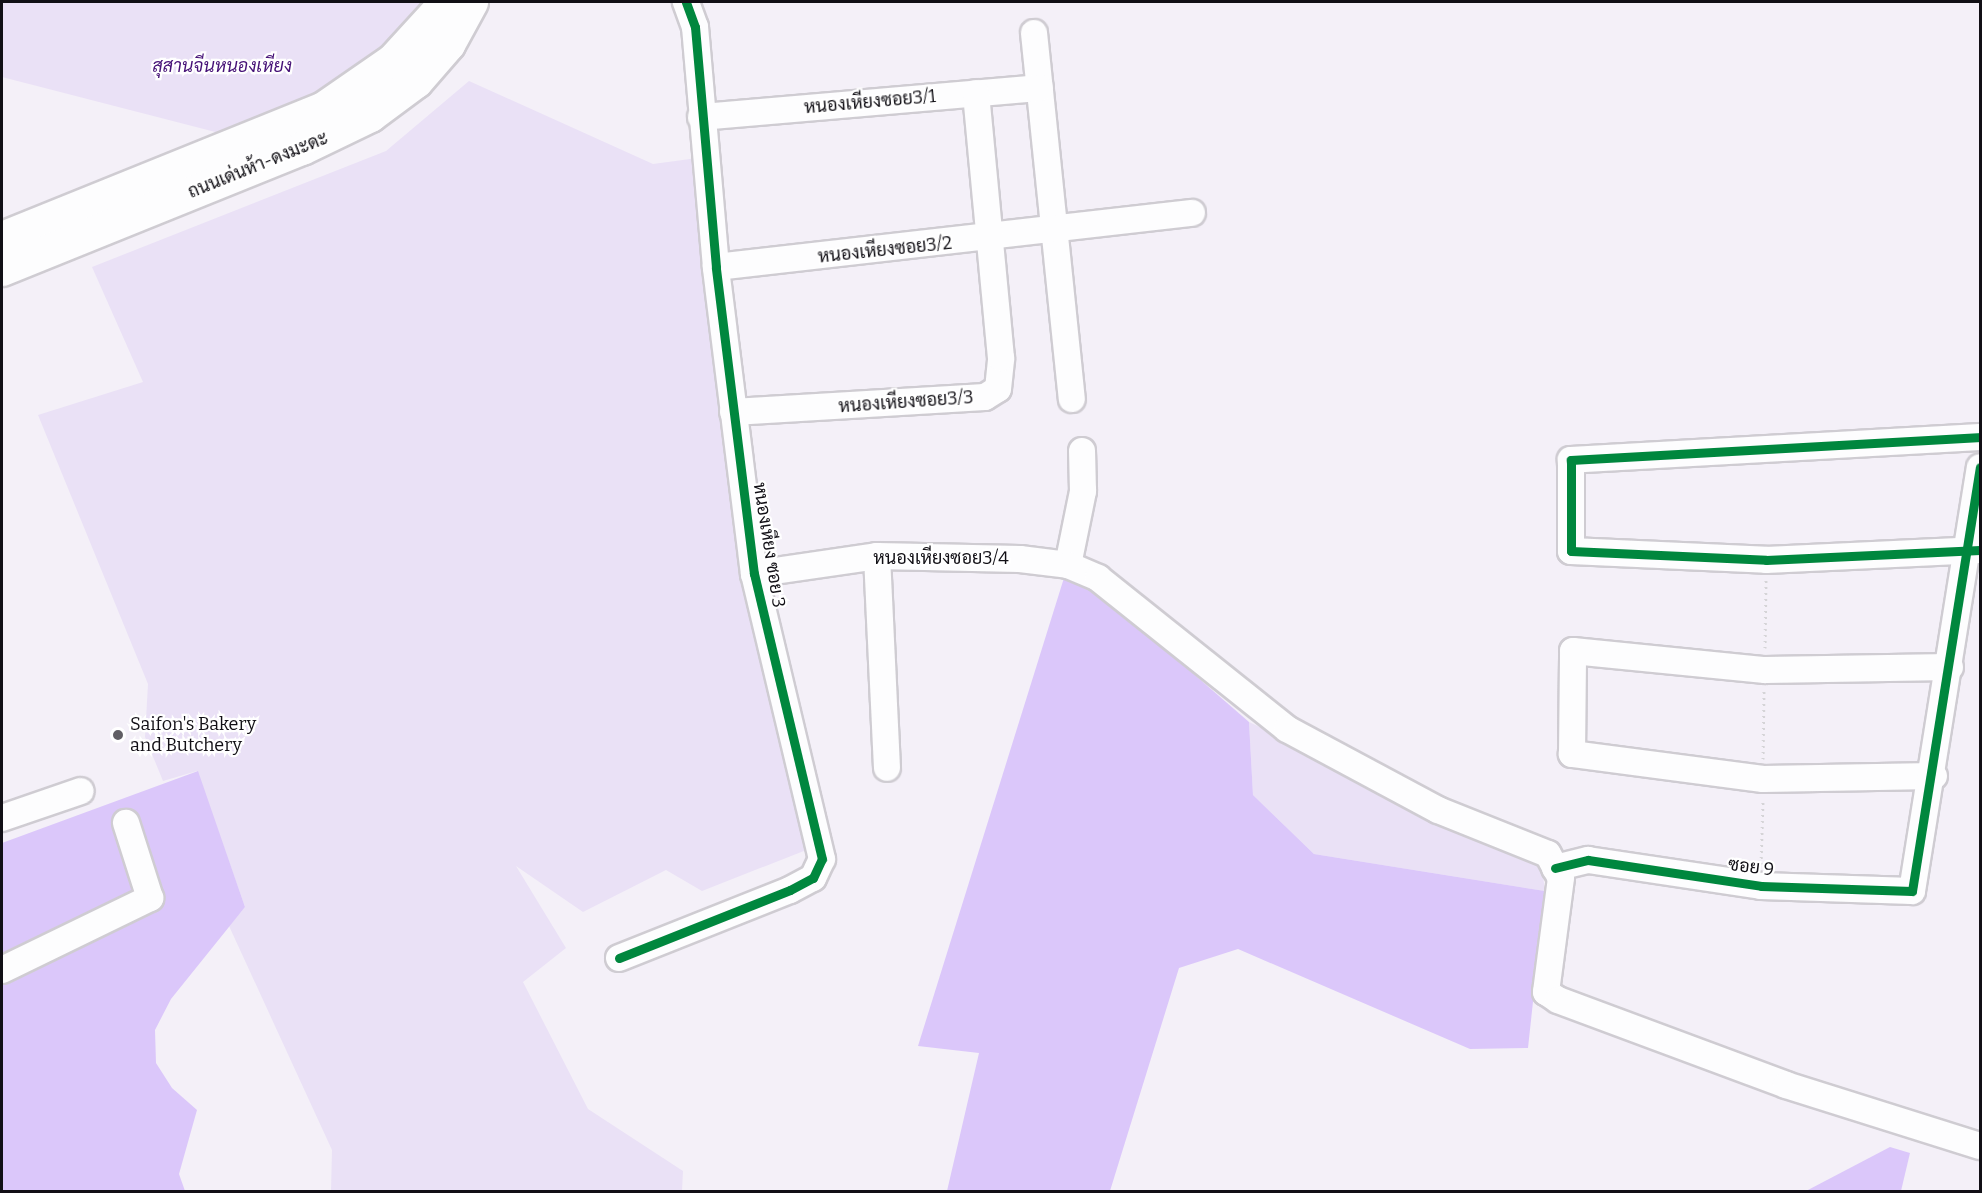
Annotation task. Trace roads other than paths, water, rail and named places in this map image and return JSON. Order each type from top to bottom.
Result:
[{"type":"main road","name":"ถนนเด่นห้า-ดงมะดะ","points":[[2,238],[328,121],[393,60],[446,2]]},
{"type":"main road","name":"ถนนเด่นห้า-ดงมะดะ","points":[[2,269],[416,81],[448,44],[471,2]]},
{"type":"street","name":"หนองเหียง ซอย 3","points":[[619,958],[790,890],[813,878],[821,866],[754,574],[716,267],[701,117],[696,7]]},
{"type":"street","points":[[1034,33],[1072,399]]},
{"type":"street","name":"หนองเหียงซอย3/1","points":[[701,117],[1040,88]]},
{"type":"street","points":[[976,93],[992,239]]},
{"type":"street","name":"หนองเหียงซอย3/2","points":[[716,267],[992,239],[1192,213]]},
{"type":"street","name":"หนองเหียงซอย3/3","points":[[733,412],[994,394],[1001,358],[992,239]]},
{"type":"street","points":[[1973,550],[1766,560],[1571,551],[1571,460],[1980,437]]},
{"type":"street","points":[[1068,565],[1083,491],[1082,451]]},
{"type":"street","points":[[1950,667],[1765,670],[1573,651],[1572,754],[1763,779],[1934,776],[1950,667],[1973,550],[1980,466]]},
{"type":"street","points":[[877,556],[887,768]]},
{"type":"street","name":"หนองเหียงซอย3/4","points":[[754,574],[877,556],[1020,559],[1068,565],[1098,578],[1287,729],[1438,810],[1548,854],[1555,868]]},
{"type":"street","name":"ซอย 9","points":[[1555,868],[1588,860],[1761,886],[1912,891],[1934,776]]},
{"type":"street","points":[[2,818],[81,791]]},
{"type":"street","points":[[2,970],[150,898],[126,823]]},
{"type":"street","points":[[1555,868],[1561,878],[1546,992],[1558,1000],[1786,1085],[1980,1146]]},
{"type":"place","name":"Saifon's Bakery and Butchery","points":[[118,735]]},
{"type":"park label","name":"สุสานจีนหนองเหียง","points":[[222,66]]}]
